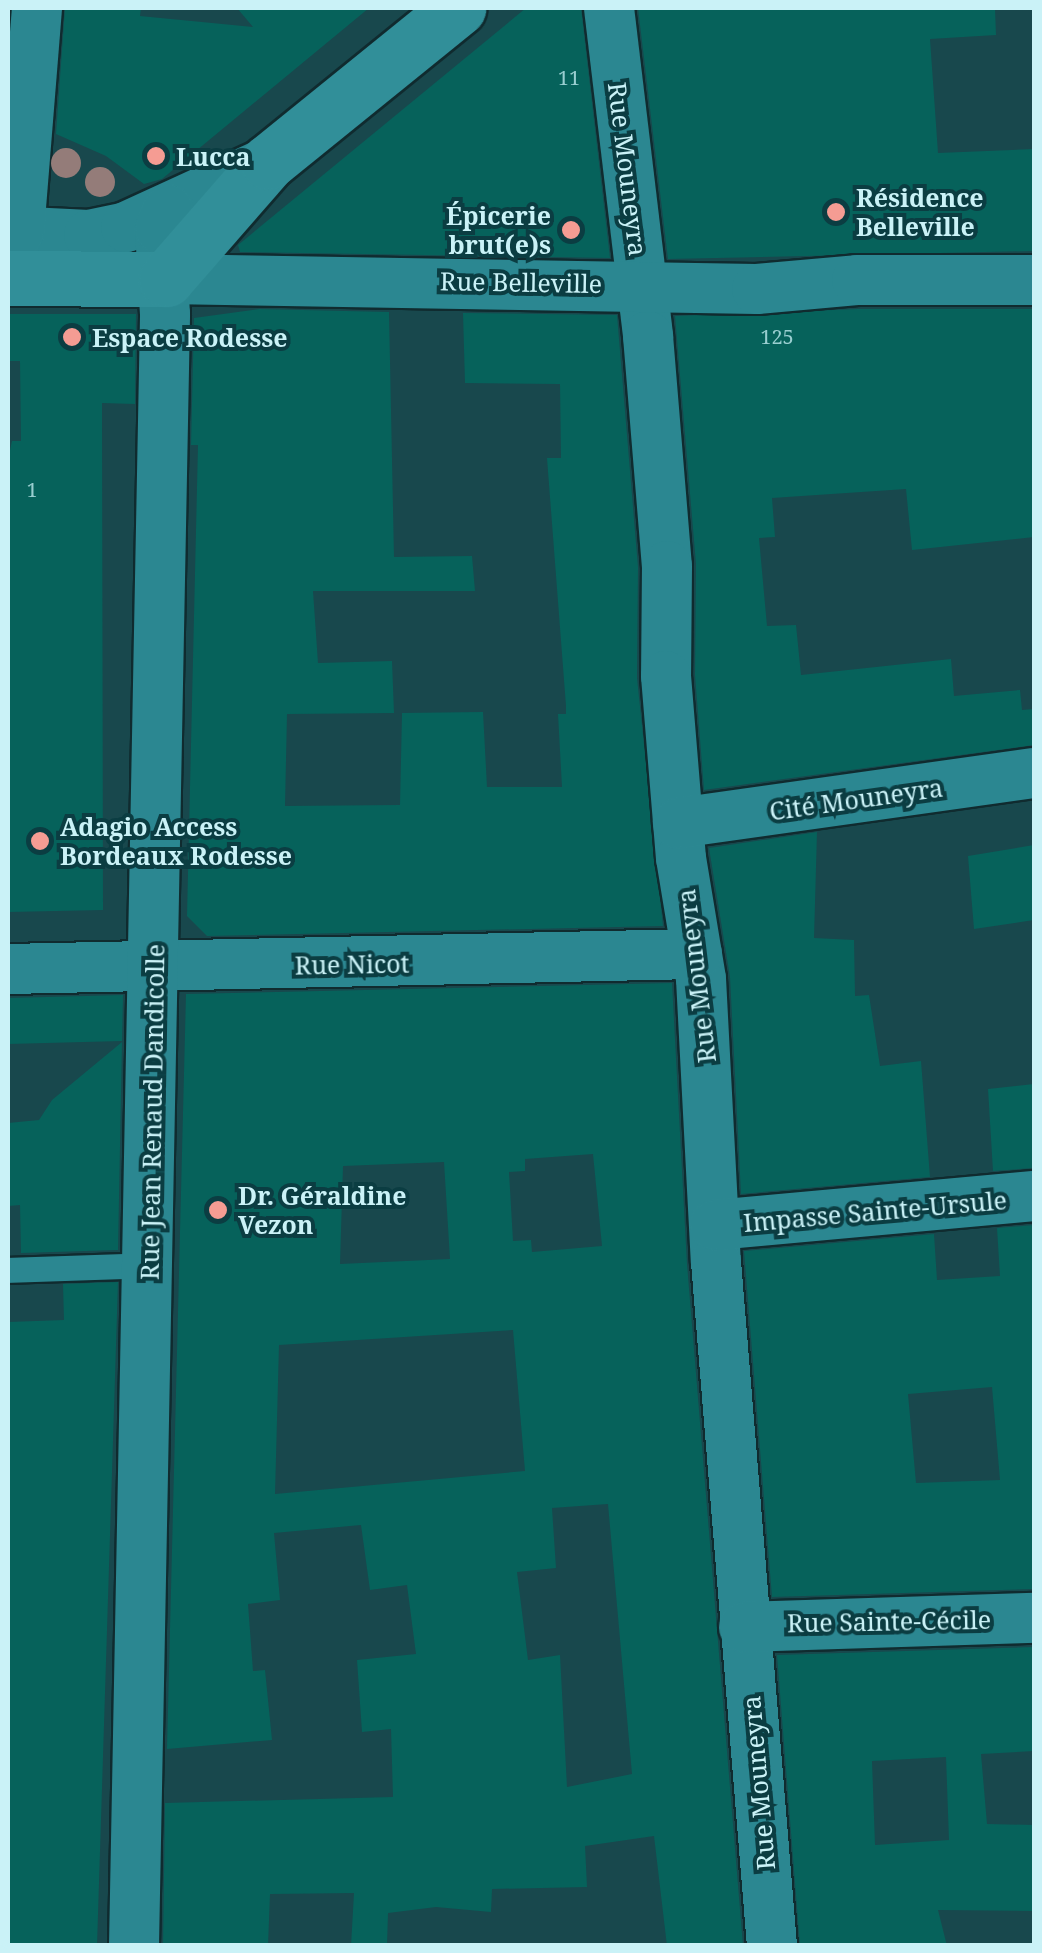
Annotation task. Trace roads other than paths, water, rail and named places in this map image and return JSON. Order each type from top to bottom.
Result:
[{"type":"street","points":[[37,8],[10,250],[88,234],[168,210],[268,162]]},
{"type":"street","points":[[166,278],[268,162],[458,8]]},
{"type":"street","name":"Rue Mouneyra","points":[[609,8],[643,287],[666,566],[666,676],[678,823],[697,954],[744,1627],[772,1946]]},
{"type":"street","name":"Rue Jean Renaud Dandicolle","points":[[134,1946],[166,278],[160,229],[168,210]]},
{"type":"street","name":"Rue Belleville","points":[[10,250],[166,278],[643,287],[1034,280]]},
{"type":"street","name":"Cité Mouneyra","points":[[678,823],[1034,773]]},
{"type":"street","name":"Rue Nicot","points":[[8,970],[697,954]]},
{"type":"street","name":"Impasse Sainte-Ursule","points":[[715,1225],[1034,1196]]},
{"type":"street","name":"Rue Sainte-Cécile","points":[[744,1627],[1034,1618]]},
{"type":"lane","points":[[8,1270],[149,1264]]},
{"type":"place","name":"Lucca","points":[[156,156]]},
{"type":"place","name":"Résidence Belleville","points":[[836,212]]},
{"type":"place","name":"Épicerie brut(e)s","points":[[571,230]]},
{"type":"place","name":"Espace Rodesse","points":[[72,337]]},
{"type":"place","name":"Adagio Access Bordeaux Rodesse","points":[[40,841]]},
{"type":"place","name":"Dr. Géraldine Vezon","points":[[218,1210]]}]
